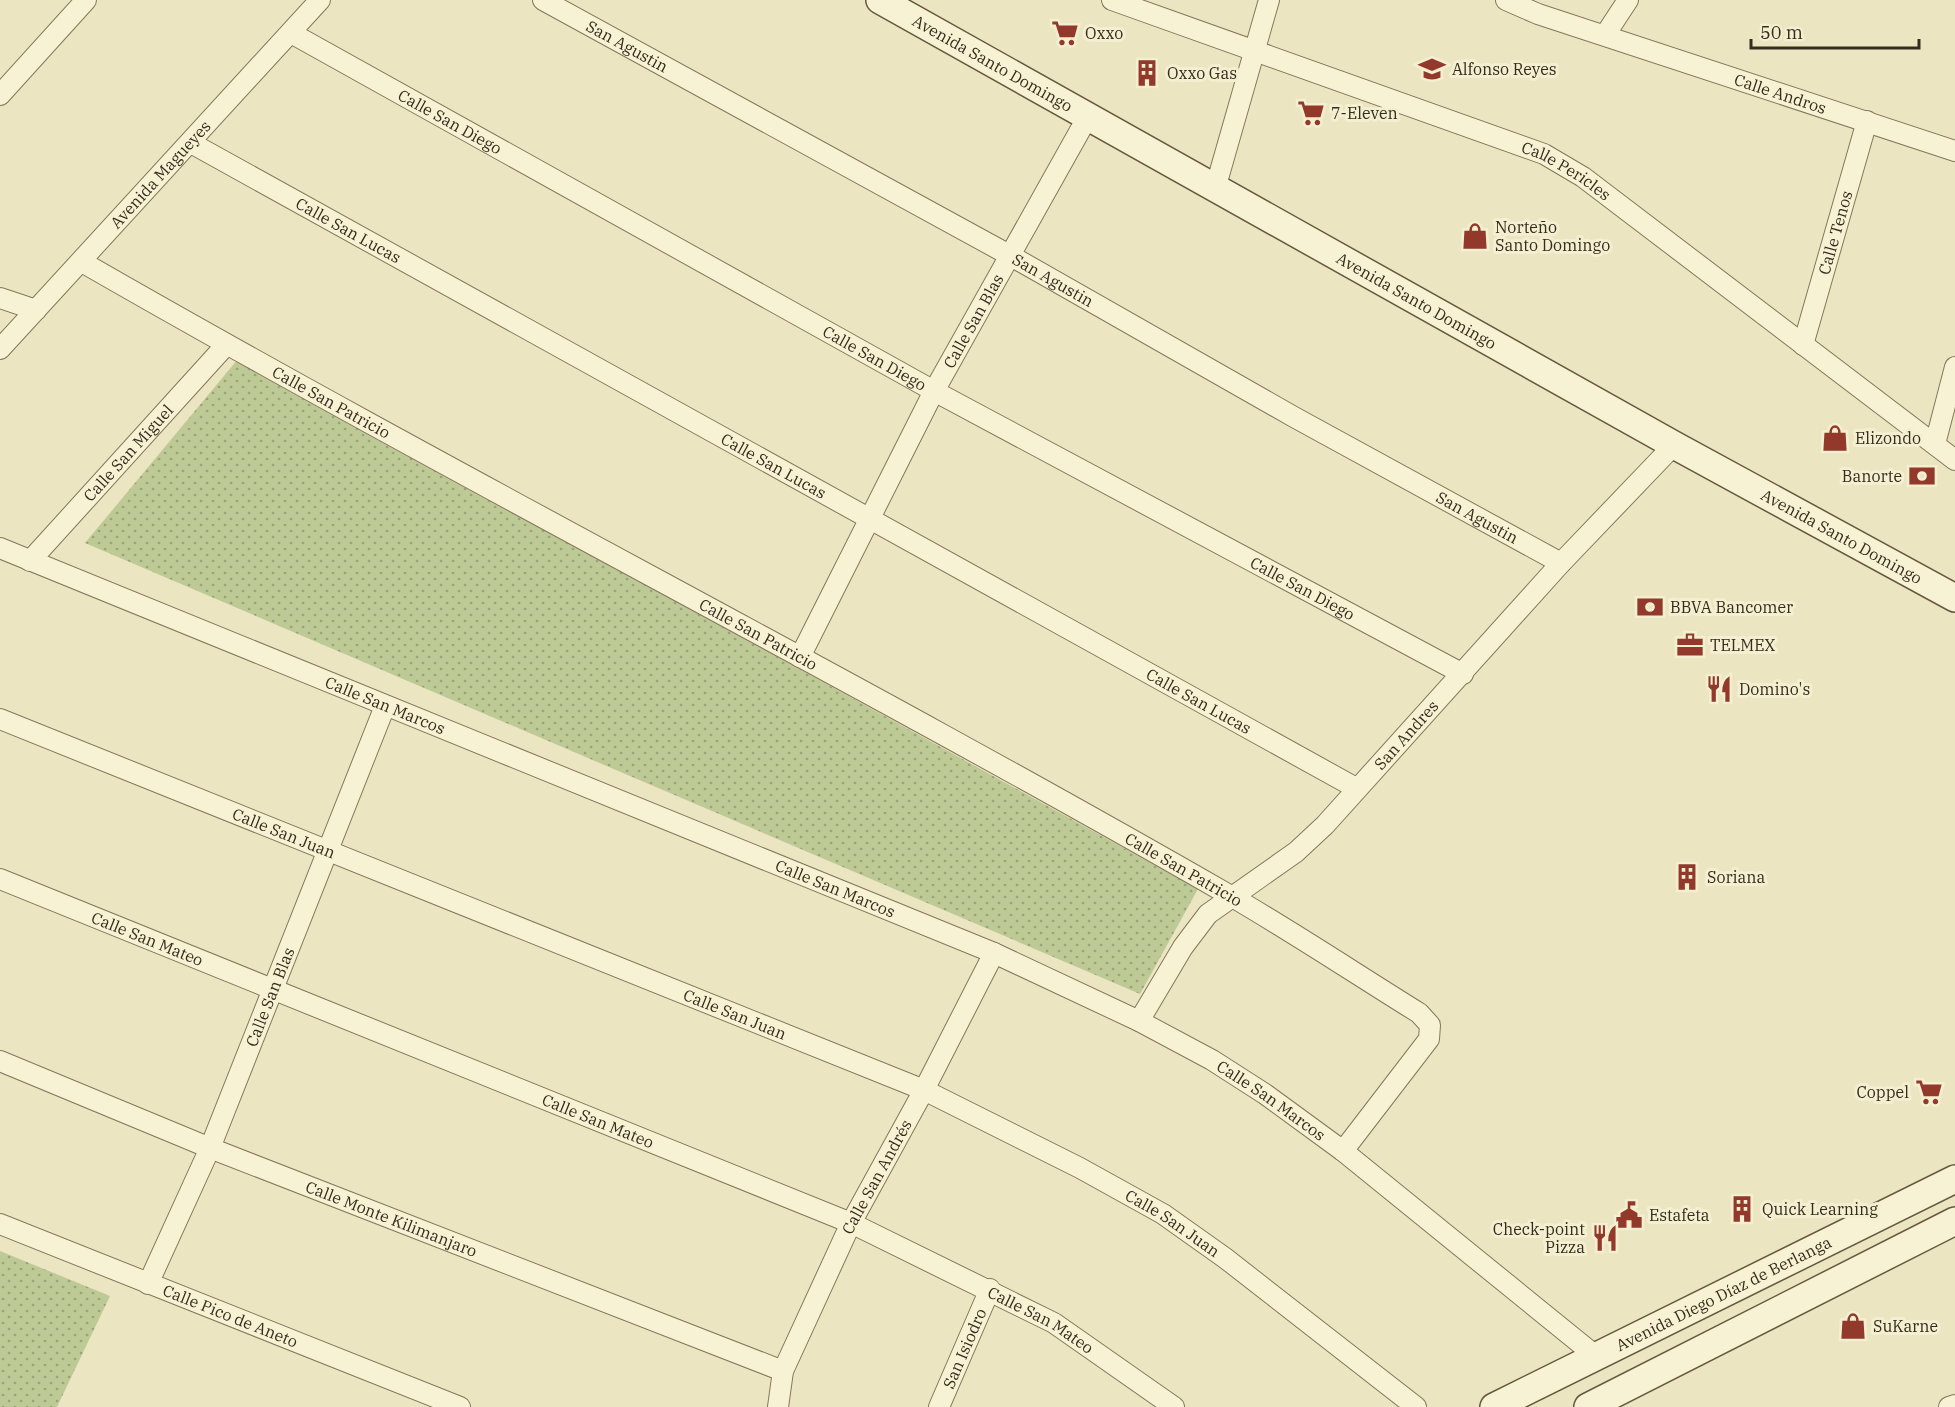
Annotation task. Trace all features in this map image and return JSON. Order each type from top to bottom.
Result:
[{"type":"main road","name":"Avenida Santo Domingo","points":[[879,0],[1674,445],[1955,598]]},
{"type":"main road","name":"Avenida Diego Díaz de Berlanga","points":[[1494,1407],[1955,1179]]},
{"type":"main road","points":[[1588,1407],[1955,1221]]},
{"type":"street","points":[[0,95],[86,0]]},
{"type":"street","name":"Avenida Magueyes","points":[[0,349],[320,0]]},
{"type":"street","name":"San Agustin","points":[[543,0],[1011,256],[1294,417],[1561,563]]},
{"type":"street","name":"Calle Pericles","points":[[1112,0],[1544,154],[1583,177],[1955,460]]},
{"type":"street","points":[[1215,189],[1269,0]]},
{"type":"street","name":"Calle Andros","points":[[1506,0],[1538,14],[1955,151]]},
{"type":"street","points":[[1605,35],[1628,0]]},
{"type":"street","name":"Calle San Diego","points":[[291,33],[934,391],[1463,674]]},
{"type":"street","name":"Calle San Blas","points":[[800,657],[934,391],[1087,118]]},
{"type":"street","name":"Calle Tenos","points":[[1803,345],[1867,121]]},
{"type":"street","name":"Calle San Lucas","points":[[191,143],[1356,788]]},
{"type":"street","name":"Calle San Patricio","points":[[82,262],[226,345],[800,657],[1232,897],[1427,1020],[1431,1032],[1429,1039],[1343,1151]]},
{"type":"street","points":[[0,298],[36,310]]},
{"type":"street","name":"Calle San Miguel","points":[[30,561],[226,345]]},
{"type":"street","points":[[1935,444],[1955,367]]},
{"type":"street","name":"San Andres","points":[[1139,1021],[1183,948],[1208,914],[1296,852],[1325,825],[1561,563],[1674,445]]},
{"type":"street","name":"Calle San Marcos","points":[[0,548],[994,952],[1139,1021],[1212,1060],[1343,1151],[1597,1357]]},
{"type":"street","name":"Calle San Blas","points":[[148,1284],[210,1148],[385,706]]},
{"type":"street","name":"Calle San Juan","points":[[0,719],[924,1090],[1080,1168],[1163,1214],[1225,1258],[1416,1407]]},
{"type":"street","name":"Calle San Mateo","points":[[0,879],[851,1223],[990,1289],[1054,1323],[1174,1407]]},
{"type":"street","name":"Calle San Andrés","points":[[778,1407],[783,1371],[851,1223],[924,1090],[994,952]]},
{"type":"street","name":"Calle Monte Kilimanjaro","points":[[0,1061],[210,1148],[783,1371]]},
{"type":"street","name":"Calle Pico de Aneto","points":[[0,1224],[460,1407]]},
{"type":"street","name":"San Isiodro","points":[[939,1407],[990,1289]]},
{"type":"street","points":[[1949,1407],[1955,1405]]},
{"type":"green space","points":[[238,359],[1198,889],[1140,994],[85,543]]},
{"type":"green space","points":[[0,1251],[110,1296],[57,1407],[0,1407]]},
{"type":"place","name":"Oxxo","points":[[1065,33]]},
{"type":"place","name":"Alfonso Reyes","points":[[1432,69]]},
{"type":"place","name":"Oxxo Gas","points":[[1147,73]]},
{"type":"place","name":"7-Eleven","points":[[1311,113]]},
{"type":"place","name":"Norteño Santo Domingo","points":[[1475,236]]},
{"type":"place","name":"Elizondo","points":[[1835,438]]},
{"type":"place","name":"Banorte","points":[[1922,476]]},
{"type":"place","name":"BBVA Bancomer","points":[[1650,607]]},
{"type":"place","name":"TELMEX","points":[[1690,645]]},
{"type":"place","name":"Domino's","points":[[1719,689]]},
{"type":"place","name":"Soriana","points":[[1687,877]]},
{"type":"place","name":"Coppel","points":[[1929,1092]]},
{"type":"place","name":"Quick Learning","points":[[1742,1209]]},
{"type":"place","name":"Estafeta","points":[[1629,1215]]},
{"type":"place","name":"Check-point Pizza","points":[[1605,1238]]},
{"type":"place","name":"SuKarne","points":[[1853,1326]]}]
